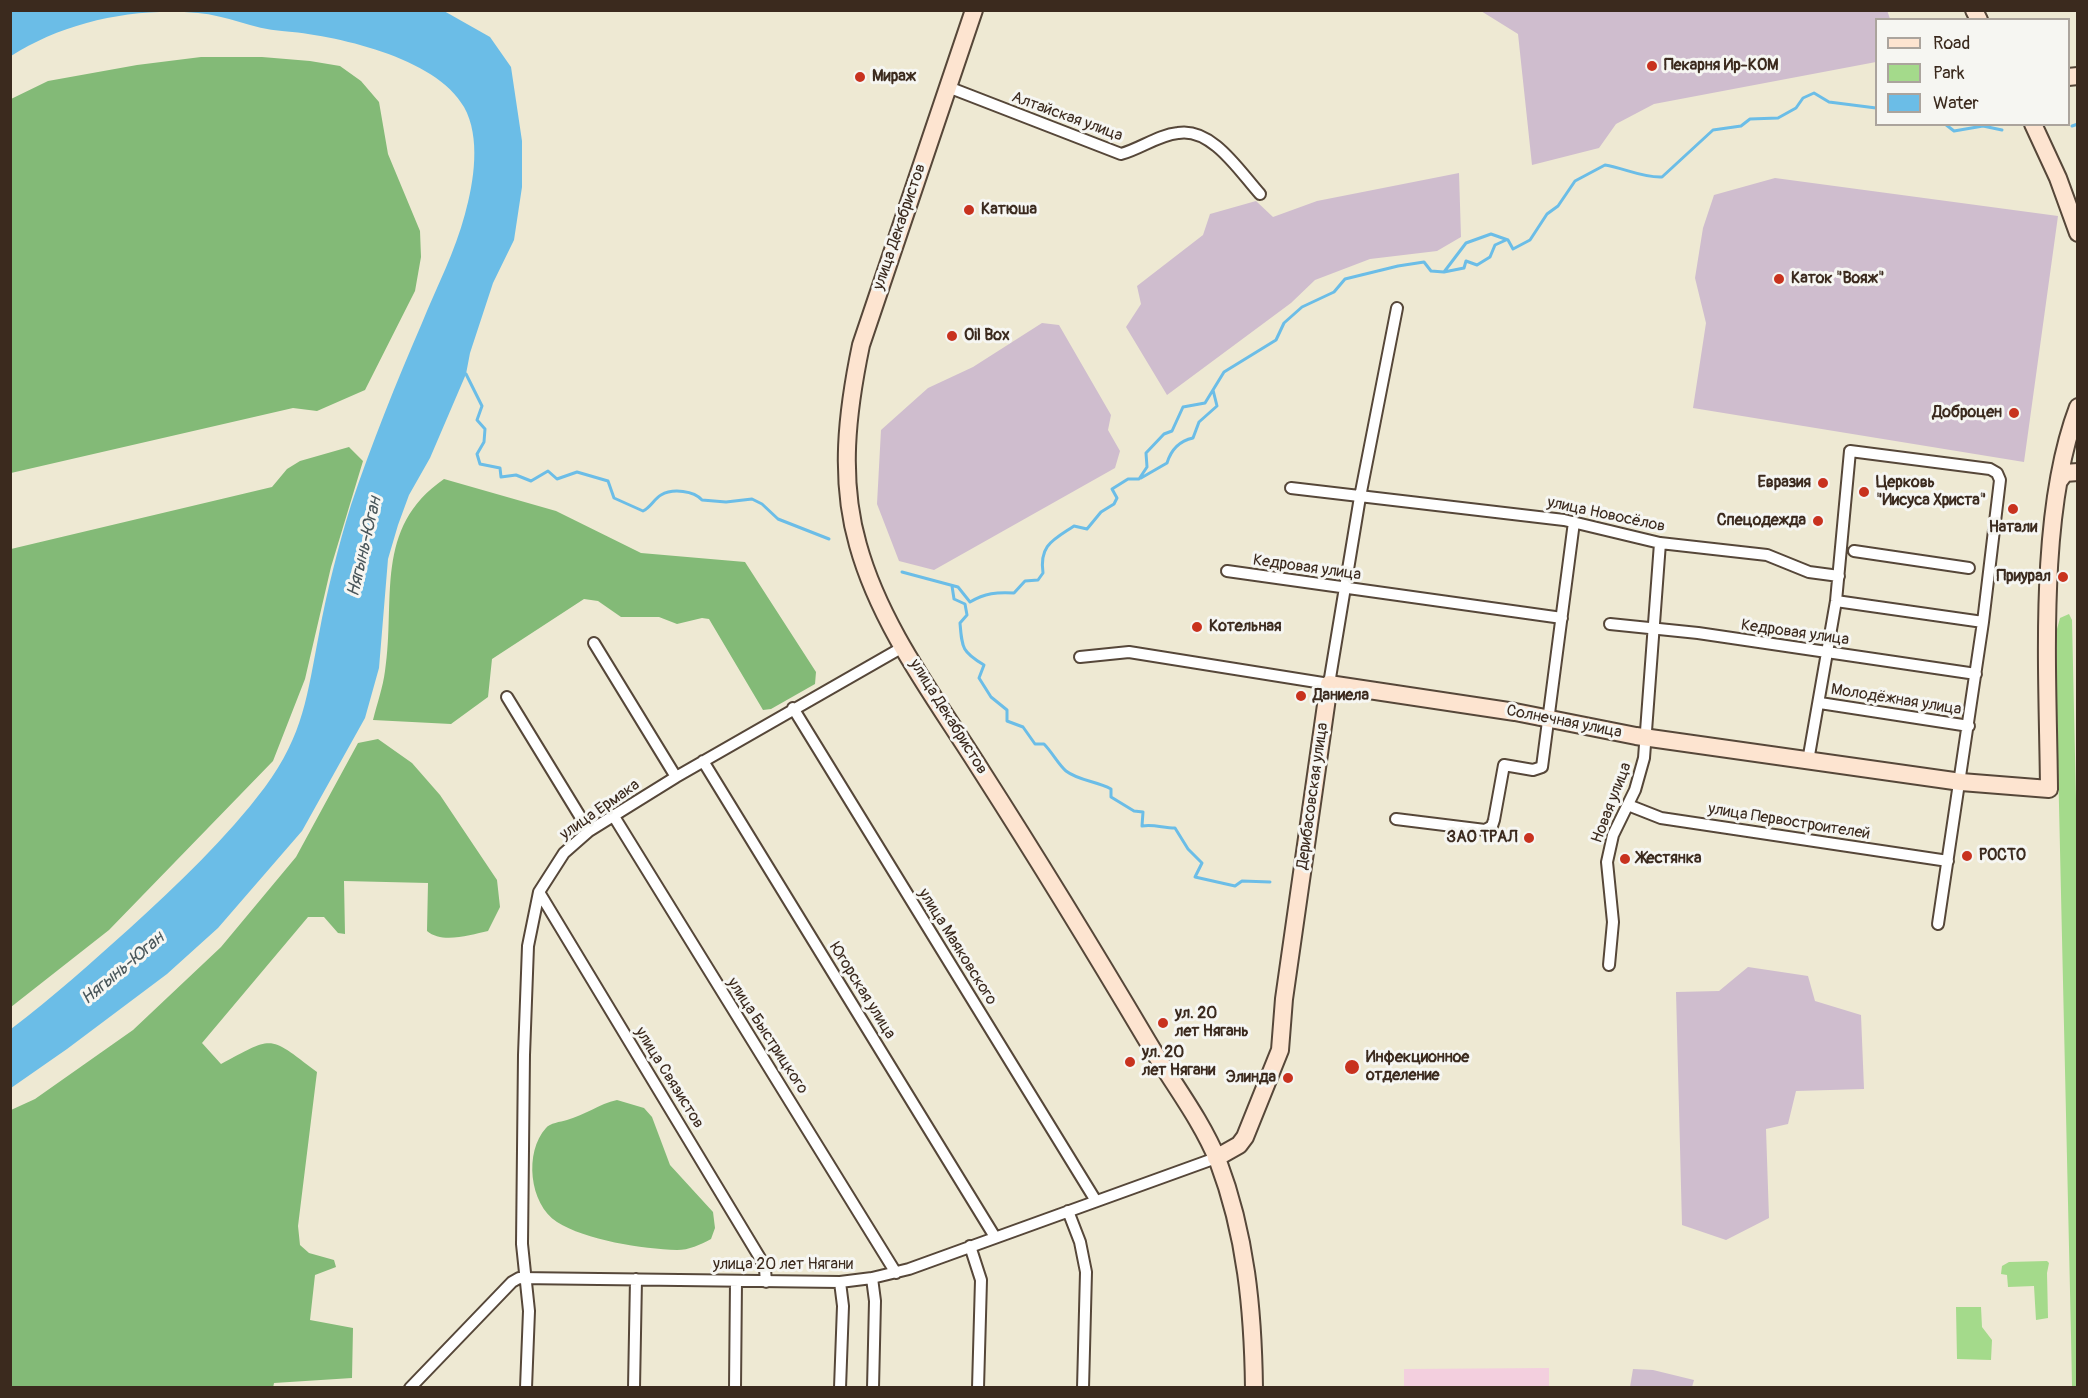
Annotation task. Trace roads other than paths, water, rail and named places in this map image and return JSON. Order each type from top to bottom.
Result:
[{"type":"main road","name":"улица Декабристов","points":[[974,10],[868,319],[855,372],[847,427],[847,472],[857,544],[877,597],[903,647],[1033,852],[1191,1110],[1216,1158],[1244,1252],[1249,1283],[1254,1388]]},
{"type":"main road","points":[[2034,126],[2058,178],[2078,233]]},
{"type":"main road","points":[[2059,481],[2078,407]]},
{"type":"main road","points":[[2059,481],[2065,473],[2078,472]]},
{"type":"main road","name":"Солнечная улица","points":[[1329,684],[1515,712],[1647,737],[1808,761],[1961,782],[2026,789],[2049,789],[2050,561],[2059,481]]},
{"type":"main road","name":"Дерибасовская улица","points":[[1216,1158],[1239,1145],[1245,1137],[1280,1050],[1284,999],[1329,684]]},
{"type":"street","name":"Алтайская улица","points":[[948,87],[1121,154],[1176,133],[1195,134],[1211,142],[1260,194]]},
{"type":"street","name":"Дерибасовская улица","points":[[1329,684],[1360,497],[1397,308]]},
{"type":"street","points":[[1808,761],[1820,704],[1836,601],[1850,451],[1990,469],[2000,480],[1969,726],[1938,924]]},
{"type":"street","name":"улица Новосёлов","points":[[1291,488],[1574,522],[1660,543],[1767,555],[1809,572],[1839,576]]},
{"type":"street","points":[[1396,819],[1488,829],[1494,820],[1504,765],[1533,770],[1542,767],[1550,720],[1574,522]]},
{"type":"street","name":"Новая улица","points":[[1609,965],[1612,922],[1606,862],[1613,835],[1640,776],[1647,737],[1660,543]]},
{"type":"street","points":[[1854,551],[1969,568]]},
{"type":"street","name":"Кедровая улица","points":[[1227,571],[1562,618]]},
{"type":"street","points":[[1836,601],[1983,622]]},
{"type":"street","name":"Кедровая улица","points":[[1610,624],[1976,674]]},
{"type":"street","points":[[594,644],[676,777]]},
{"type":"street","name":"улица Ермака","points":[[526,1388],[529,1311],[522,1244],[524,1055],[528,946],[539,892],[564,853],[589,831],[793,708],[903,647]]},
{"type":"street","name":"Солнечная улица","points":[[1080,657],[1136,652],[1329,684]]},
{"type":"street","points":[[507,697],[589,831]]},
{"type":"street","name":"Молодёжная улица","points":[[1820,704],[1969,726]]},
{"type":"street","name":"улица Маяковского","points":[[793,708],[1096,1201]]},
{"type":"street","name":"Югорская улица","points":[[703,761],[995,1237]]},
{"type":"street","name":"улица Первостроителей","points":[[1628,805],[1661,818],[1948,861]]},
{"type":"street","name":"улица Быстрицкого","points":[[613,815],[723,997],[896,1273]]},
{"type":"street","name":"улица Связистов","points":[[539,892],[760,1258],[765,1269],[766,1282]]},
{"type":"street","name":"улица 20 лет Нягани","points":[[526,1276],[766,1282],[840,1282],[872,1278],[896,1273],[1216,1158]]},
{"type":"street","points":[[1068,1211],[1080,1242],[1086,1272],[1083,1388]]},
{"type":"street","points":[[970,1246],[981,1280],[978,1388]]},
{"type":"street","points":[[410,1388],[512,1282],[526,1276]]},
{"type":"street","points":[[872,1278],[875,1301],[873,1388]]},
{"type":"street","points":[[634,1388],[636,1279]]},
{"type":"street","points":[[735,1388],[736,1281]]},
{"type":"street","points":[[840,1282],[843,1306],[840,1388]]},
{"type":"water","name":"Нягынь-Юган","points":[[11,10],[444,11],[490,37],[511,67],[522,141],[522,187],[514,240],[493,283],[470,353],[466,374],[430,458],[409,495],[398,525],[388,559],[379,668],[365,718],[302,831],[218,928],[167,974],[11,1088],[11,1029],[101,954],[201,860],[265,787],[288,749],[307,695],[329,585],[351,505],[394,391],[461,228],[473,174],[474,146],[473,132],[464,107],[450,90],[431,75],[408,62],[355,44],[304,33],[261,28],[208,14],[149,12],[77,26],[32,44],[11,56]]},
{"type":"waterway","points":[[902,572],[958,587],[970,602],[991,594],[1014,593],[1025,581],[1038,580],[1043,573],[1043,556],[1049,544],[1074,526],[1087,529],[1101,512],[1114,504],[1117,498],[1112,489],[1128,479],[1139,479],[1147,467],[1146,453],[1164,434],[1172,431],[1183,407],[1205,403],[1224,372],[1276,340],[1284,323],[1302,307],[1334,292],[1345,279],[1424,262],[1431,271],[1444,272],[1466,243],[1491,234],[1508,240],[1513,249],[1530,240],[1547,214],[1558,206],[1575,181],[1605,165],[1648,176],[1662,177],[1713,130],[1741,126],[1750,119],[1778,118],[1796,108],[1803,98],[1814,93],[1829,102],[1875,108]]},
{"type":"waterway","points":[[2072,126],[2078,124]]},
{"type":"waterway","points":[[1948,126],[1954,131],[1983,126]]},
{"type":"waterway","points":[[1983,126],[2002,130]]},
{"type":"waterway","points":[[1444,272],[1464,268],[1466,261],[1477,265],[1490,257],[1495,245],[1506,240]]},
{"type":"waterway","points":[[466,374],[482,406],[477,420],[485,429],[484,442],[477,454],[480,464],[500,468],[501,477],[516,475],[531,481],[548,471],[557,479],[577,472],[608,481],[614,498],[643,511],[659,497],[677,491],[689,493],[702,500],[726,502],[752,499],[762,504],[778,519],[829,539]]},
{"type":"waterway","points":[[1141,478],[1167,463],[1176,447],[1193,438],[1199,422],[1217,406],[1213,390]]},
{"type":"waterway","points":[[952,586],[954,599],[965,604],[967,615],[960,623],[964,648],[967,653],[984,665],[979,678],[991,697],[1007,710],[1007,721],[1023,727],[1035,744],[1044,744],[1066,771],[1111,789],[1111,797],[1134,811],[1143,812],[1142,826],[1175,828],[1188,849],[1202,863],[1195,877],[1235,886],[1242,881],[1270,882]]},
{"type":"place","name":"Пекарня Ир-КОМ","points":[[1652,66]]},
{"type":"place","name":"Мираж","points":[[860,77]]},
{"type":"place","name":"Катюша","points":[[969,210]]},
{"type":"place","name":"Каток \"Вояж\"","points":[[1779,279]]},
{"type":"place","name":"Oil Box","points":[[952,336]]},
{"type":"place","name":"Доброцен","points":[[2014,413]]},
{"type":"place","name":"Евразия","points":[[1823,483]]},
{"type":"place","name":"Церковь \"Иисуса Христа\"","points":[[1864,492]]},
{"type":"place","name":"Натали","points":[[2013,509]]},
{"type":"place","name":"Спецодежда","points":[[1818,521]]},
{"type":"place","name":"Приурал","points":[[2063,577]]},
{"type":"place","name":"Котельная","points":[[1197,627]]},
{"type":"place","name":"Даниела","points":[[1301,696]]},
{"type":"place","name":"ЗАО ТРАЛ","points":[[1529,838]]},
{"type":"place","name":"РОСТО","points":[[1967,856]]},
{"type":"place","name":"Жестянка","points":[[1625,859]]},
{"type":"place","name":"ул. 20 лет Нягань","points":[[1163,1023]]},
{"type":"place","name":"ул. 20 лет Нягани","points":[[1130,1062]]},
{"type":"place","name":"Инфекционное отделение","points":[[1352,1067]]},
{"type":"place","name":"Элинда","points":[[1288,1078]]}]
